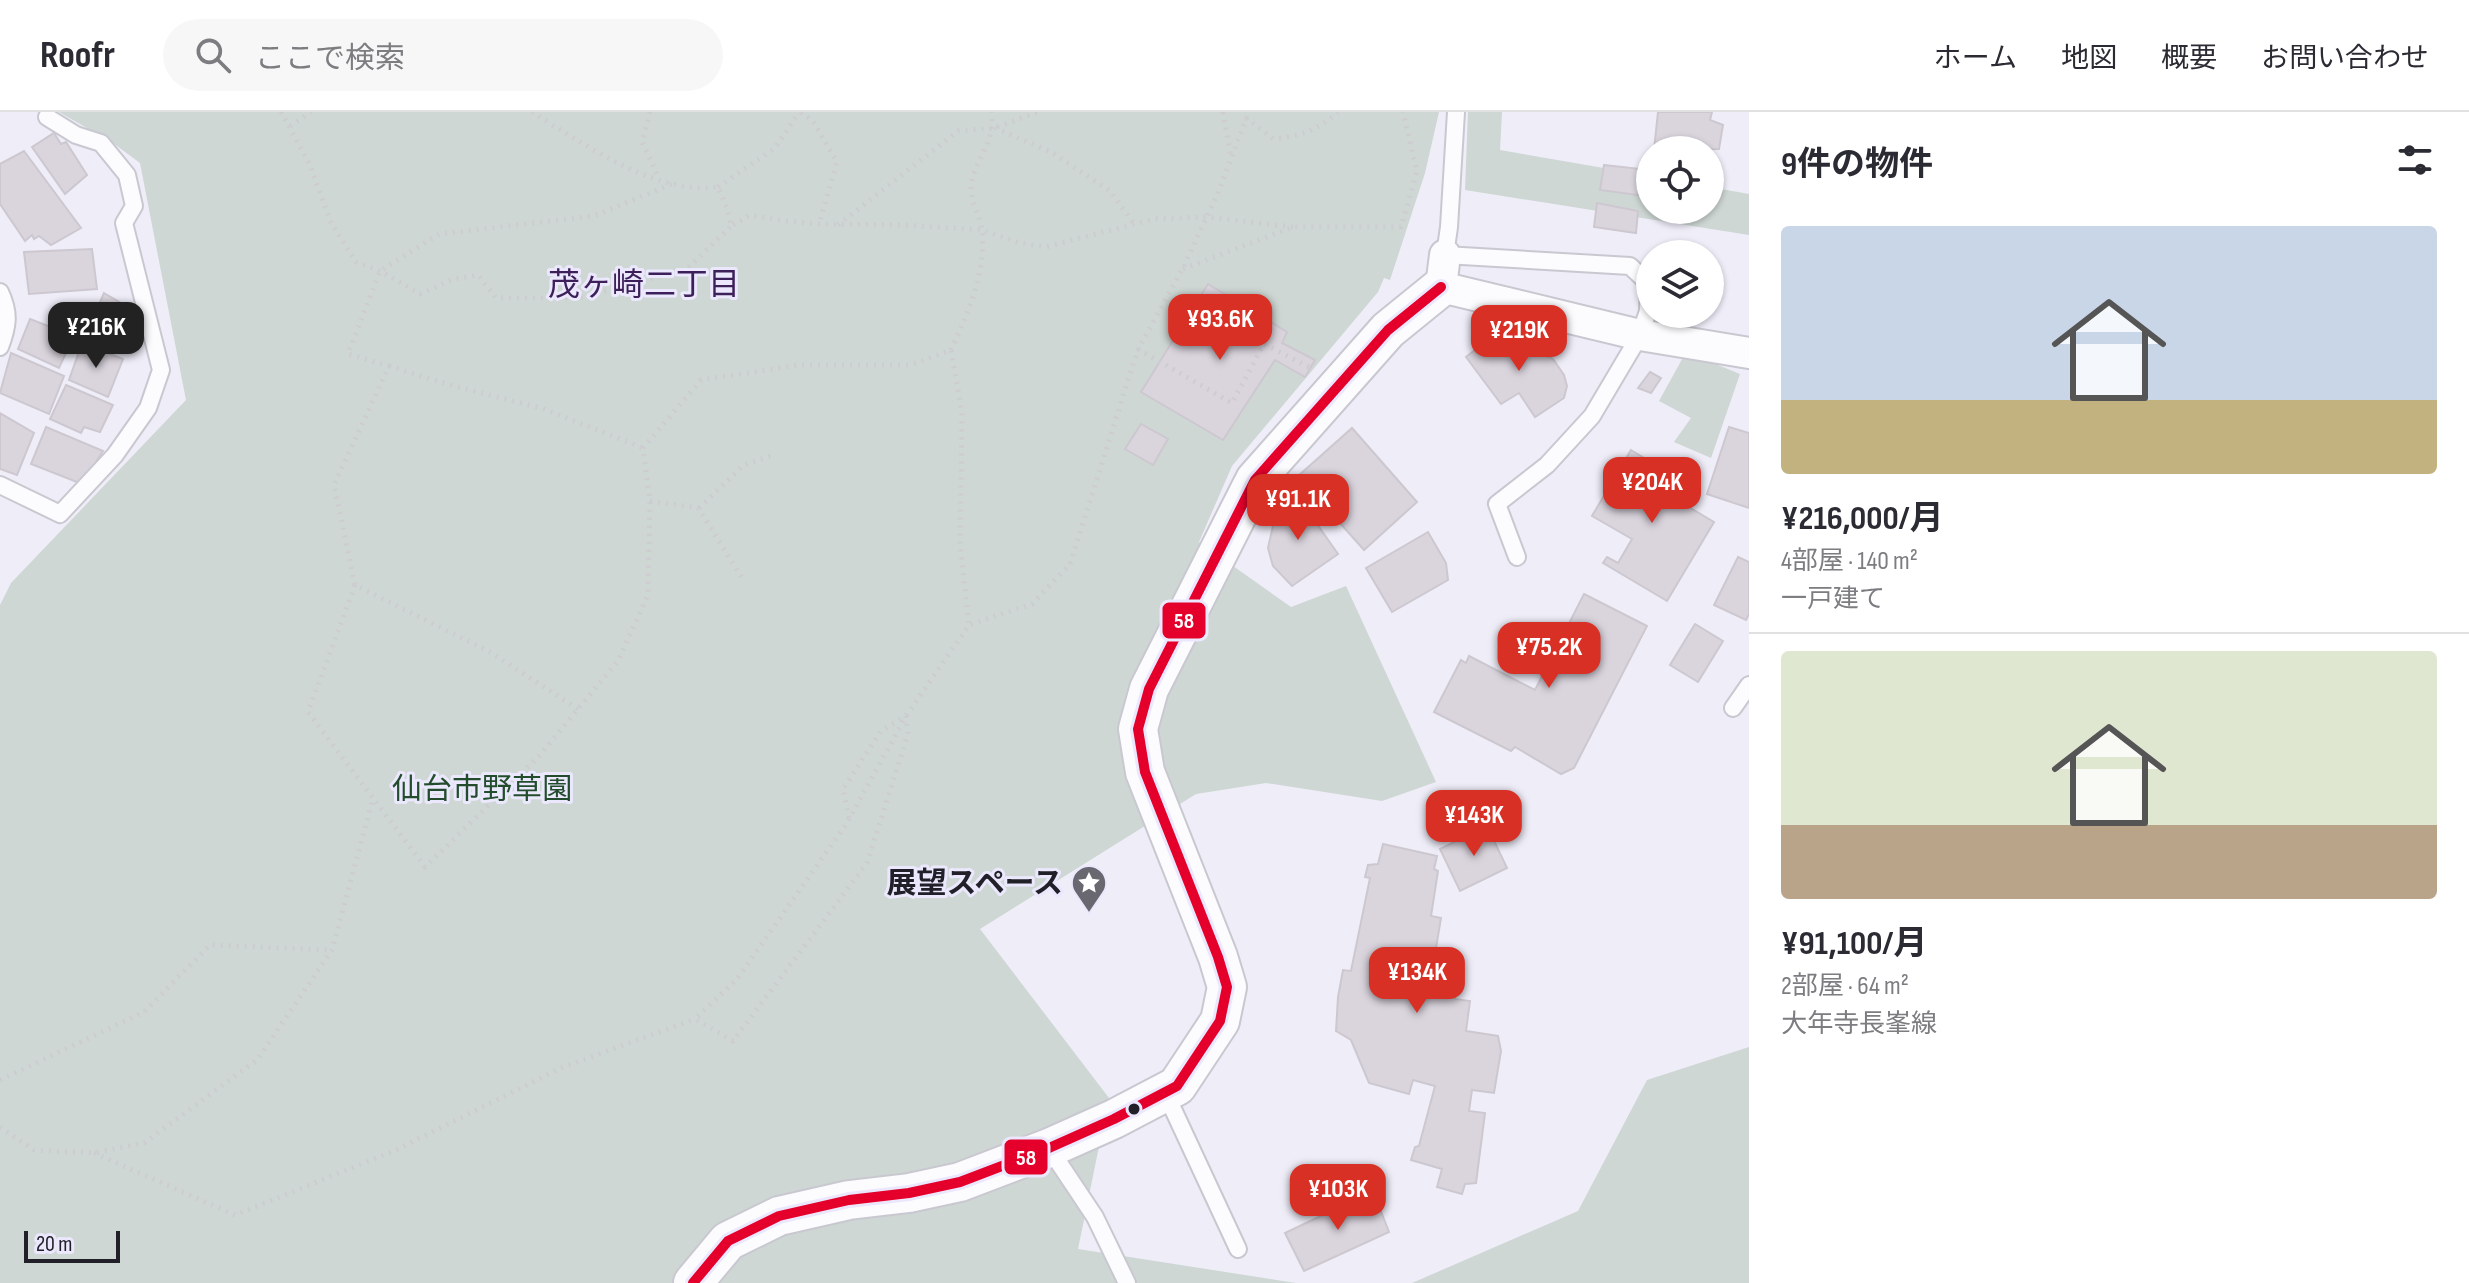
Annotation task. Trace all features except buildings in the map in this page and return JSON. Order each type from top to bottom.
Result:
[{"type":"street","points":[[693,1283],[728,1241],[779,1216],[849,1200],[909,1193],[960,1182],[1049,1148],[1177,1086],[1220,1021],[1227,987],[1145,772],[1138,729],[1149,689],[1255,480],[1443,271],[1640,335],[1749,353]]},
{"type":"lane","points":[[1456,112],[1443,271],[1630,266],[1649,284],[1648,311],[1640,335],[1592,416],[1547,465],[1497,504],[1517,557]]},
{"type":"lane","points":[[0,485],[60,514],[115,455],[148,408],[161,370],[124,223],[134,206],[127,175],[101,143],[76,135],[47,117]]},
{"type":"lane","points":[[0,292],[6,305],[8,325],[0,347]]},
{"type":"lane","points":[[1733,708],[1749,685]]},
{"type":"lane","points":[[1165,1092],[1238,1249]]},
{"type":"lane","points":[[1049,1148],[1095,1217],[1127,1283]]},
{"type":"path","points":[[281,112],[310,165],[330,221],[356,262],[380,271],[420,294],[453,279],[478,275],[496,298],[578,298],[687,269],[731,226],[751,215],[819,224],[982,230],[1020,243],[1045,247],[1154,219],[1207,217],[1293,227],[1401,227],[1417,171],[1403,112]]},
{"type":"path","points":[[290,126],[311,112]]},
{"type":"path","points":[[534,114],[546,112]]},
{"type":"path","points":[[650,112],[642,142],[660,179]]},
{"type":"path","points":[[534,114],[630,171],[701,189],[718,187],[775,148],[800,112],[813,121],[837,162],[819,224]]},
{"type":"path","points":[[969,625],[960,543],[962,413],[951,350],[974,298],[981,258],[982,230],[971,189],[994,128],[991,112]]},
{"type":"path","points":[[838,225],[958,131],[994,128],[1038,112]]},
{"type":"path","points":[[1223,112],[1232,158]]},
{"type":"path","points":[[94,1153],[235,1215],[394,1151],[561,1068],[695,1019],[737,979],[849,818],[906,716],[969,625],[1032,604],[1070,564],[1138,349],[1207,217],[1248,115],[1274,139],[1304,135],[1338,112]]},
{"type":"path","points":[[994,128],[1051,152],[1110,191],[1134,224]]},
{"type":"path","points":[[643,448],[544,409],[348,354],[380,271],[439,234],[594,216],[674,183]]},
{"type":"path","points":[[718,187],[731,226]]},
{"type":"path","points":[[1182,269],[1293,227]]},
{"type":"path","points":[[1138,349],[1232,403],[1264,344],[1340,384]]},
{"type":"path","points":[[389,366],[334,485],[355,585],[308,712],[372,801],[425,867],[539,756],[618,661],[648,595],[650,501],[643,448],[701,380],[799,365],[911,365],[951,350]]},
{"type":"path","points":[[698,508],[744,465],[771,456]]},
{"type":"path","points":[[650,501],[698,508],[744,581]]},
{"type":"path","points":[[355,585],[490,652],[578,709]]},
{"type":"path","points":[[849,818],[843,789],[881,731],[906,716]]},
{"type":"path","points":[[695,1019],[733,1041],[867,863],[908,734],[906,716]]},
{"type":"path","points":[[0,1127],[34,1150],[94,1153],[144,1143],[257,1060],[332,950],[372,801]]},
{"type":"path","points":[[0,1080],[144,1012],[210,945],[332,950]]},
{"type":"green space","name":"仙台市野草園","points":[[59,112],[1439,112],[1425,173],[1390,280],[1384,278],[1378,292],[1232,466],[1199,542],[1291,607],[1346,586],[1436,782],[1382,801],[1266,783],[1196,794],[980,929],[1109,1098],[1078,1249],[1296,1283],[0,1283],[0,605],[11,583],[186,400],[140,163],[113,143]]},
{"type":"green space","points":[[1468,112],[1502,112],[1500,150],[1636,174],[1636,217],[1465,190]]},
{"type":"green space","points":[[1724,190],[1749,194],[1749,235],[1680,224],[1724,224]]},
{"type":"green space","points":[[1686,352],[1740,374],[1711,458],[1674,442],[1691,418],[1659,401]]},
{"type":"green space","points":[[1749,1047],[1749,1283],[1412,1283],[1578,1211],[1647,1080]]},
{"type":"transit line","name":"58","points":[[693,1283],[728,1241],[779,1216],[849,1200],[909,1193],[960,1182],[1049,1148],[1177,1086],[1220,1021],[1227,987],[1145,772],[1138,729],[1149,689],[1255,480],[1388,330],[1441,287]]},
{"type":"place","name":"展望スペース","points":[[1089,914]]},
{"type":"district","name":"茂ヶ崎二丁目","points":[[644,284]]}]
